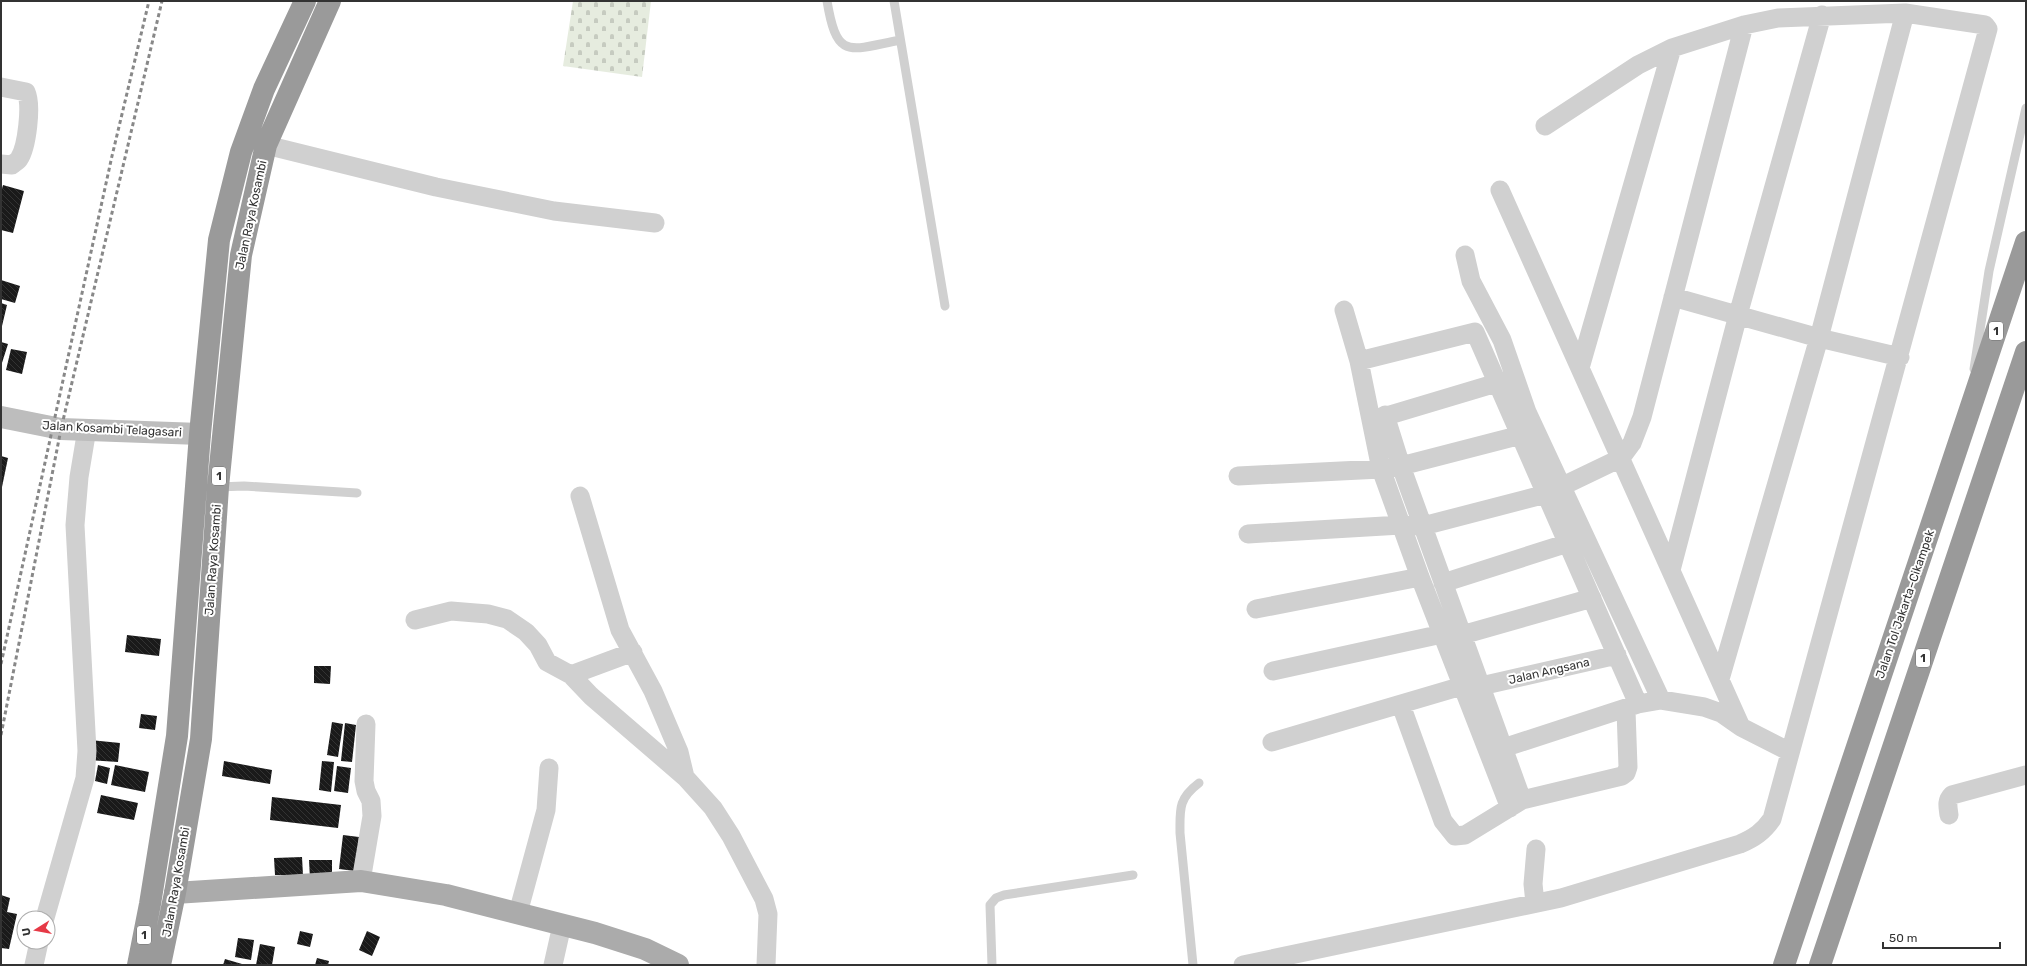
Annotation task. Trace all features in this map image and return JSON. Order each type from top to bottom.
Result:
[{"type":"highway","name":"Jalan Raya Kosambi","points":[[138,965],[150,904],[177,736],[200,434],[219,240],[241,152],[264,89],[305,1]]},
{"type":"highway","name":"Jalan Raya Kosambi","points":[[160,965],[175,893],[201,739],[218,487],[240,256],[266,145],[330,1]]},
{"type":"highway","name":"Jalan Tol Jakarta–Cikampek","points":[[1784,965],[2026,242]]},
{"type":"highway","name":"1","points":[[1820,965],[2026,352]]},
{"type":"main road","name":"Jalan Kosambi Telagasari","points":[[1,417],[52,428],[200,434]]},
{"type":"main road","points":[[175,893],[361,881],[446,894],[596,933],[645,949],[678,965]]},
{"type":"street","points":[[1720,679],[1819,338],[1905,13]]},
{"type":"street","points":[[1243,965],[1561,898],[1740,844],[1757,836],[1772,819],[1900,357],[1988,29],[1985,25],[1905,13],[1822,15],[1778,18],[1744,25],[1672,48],[1638,65],[1545,126]]},
{"type":"street","points":[[1671,570],[1738,315],[1822,15]]},
{"type":"street","points":[[1248,534],[1402,525],[1423,526],[1555,490],[1621,458],[1632,443],[1642,417],[1744,25]]},
{"type":"street","points":[[1580,368],[1672,48]]},
{"type":"street","points":[[1,87],[26,92],[30,99],[30,115],[19,159],[12,165],[1,164]]},
{"type":"street","points":[[266,145],[436,187],[554,211],[655,223]]},
{"type":"street","points":[[1500,190],[1741,727]]},
{"type":"street","points":[[1465,255],[1471,281],[1502,340],[1507,380],[1520,435],[1555,490],[1624,619],[1661,700]]},
{"type":"street","points":[[1673,297],[1819,338],[1900,357]]},
{"type":"street","points":[[1344,310],[1377,418],[1401,466],[1443,582],[1454,632],[1462,686],[1516,804]]},
{"type":"street","points":[[1359,361],[1476,332],[1527,412],[1555,490],[1568,543],[1617,655],[1632,707],[1628,767],[1626,773],[1622,776],[1516,804],[1465,835],[1455,836],[1443,821],[1401,705]]},
{"type":"street","points":[[1377,418],[1507,380]]},
{"type":"street","points":[[1377,418],[1380,469],[1420,577],[1454,632],[1481,686],[1503,748],[1516,804]]},
{"type":"street","points":[[47,910],[85,778],[88,751],[75,525],[79,477],[87,429]]},
{"type":"street","points":[[1238,476],[1380,469],[1401,466],[1520,435]]},
{"type":"street","points":[[580,496],[620,630],[653,691],[672,734],[685,777]]},
{"type":"street","points":[[1443,582],[1568,543]]},
{"type":"street","points":[[1256,609],[1420,577]]},
{"type":"street","points":[[1273,671],[1454,632],[1592,598]]},
{"type":"street","points":[[415,620],[451,611],[488,614],[508,619],[526,632],[538,646],[547,662],[571,675],[591,696],[685,777],[713,808],[731,836],[764,899],[768,914],[766,965]]},
{"type":"street","points":[[1604,627],[1624,619]]},
{"type":"street","points":[[571,675],[633,652]]},
{"type":"street","name":"Jalan Angsana","points":[[1272,742],[1462,686],[1481,686],[1617,655]]},
{"type":"street","points":[[1503,748],[1632,707],[1661,700],[1704,707],[1721,713],[1741,727],[1790,752]]},
{"type":"street","points":[[361,881],[372,816],[370,801],[364,780],[366,724]]},
{"type":"street","points":[[518,913],[546,810],[549,768]]},
{"type":"street","points":[[1949,815],[1948,798],[1952,795],[2026,775]]},
{"type":"street","points":[[1535,903],[1533,884],[1536,848]]},
{"type":"street","points":[[553,965],[562,925]]},
{"type":"street","points":[[34,965],[37,950]]},
{"type":"lane","points":[[827,1],[835,36],[846,47],[858,48],[900,40]]},
{"type":"lane","points":[[894,1],[945,306]]},
{"type":"lane","points":[[1967,420],[1989,272],[2026,108]]},
{"type":"lane","points":[[218,487],[244,486],[357,494]]},
{"type":"lane","points":[[1193,965],[1180,833],[1180,814],[1182,801],[1188,792],[1199,783]]},
{"type":"lane","points":[[992,965],[990,905],[996,898],[1004,895],[1133,875]]},
{"type":"green space","points":[[573,1],[651,1],[642,77],[563,66]]},
{"type":"building","points":[[3,185],[24,191],[13,233],[1,230],[1,192]]},
{"type":"building","points":[[1,280],[20,286],[15,303],[1,299]]},
{"type":"building","points":[[1,303],[7,305],[2,326],[1,326]]},
{"type":"building","points":[[1,342],[8,344],[1,366]]},
{"type":"building","points":[[11,349],[27,352],[22,374],[6,370]]},
{"type":"building","points":[[1,456],[8,458],[2,487],[1,487]]},
{"type":"building","points":[[127,635],[161,639],[159,656],[125,652]]},
{"type":"building","points":[[314,666],[331,666],[330,684],[314,683]]},
{"type":"building","points":[[141,714],[157,716],[155,730],[139,728]]},
{"type":"building","points":[[332,722],[343,724],[338,757],[327,755]]},
{"type":"building","points":[[345,723],[356,725],[352,762],[341,761]]},
{"type":"building","points":[[90,740],[120,743],[118,762],[88,760]]},
{"type":"building","points":[[224,761],[272,770],[270,784],[222,776]]},
{"type":"building","points":[[322,761],[334,762],[331,792],[319,790]]},
{"type":"building","points":[[98,765],[110,768],[107,784],[95,781]]},
{"type":"building","points":[[115,765],[149,772],[145,792],[111,785]]},
{"type":"building","points":[[337,766],[351,768],[348,793],[334,791]]},
{"type":"building","points":[[101,795],[138,803],[134,820],[97,813]]},
{"type":"building","points":[[272,797],[341,805],[338,828],[270,820]]},
{"type":"building","points":[[343,835],[359,837],[355,871],[339,869]]},
{"type":"building","points":[[302,857],[303,875],[275,875],[274,858]]},
{"type":"building","points":[[309,860],[332,860],[332,878],[310,879]]},
{"type":"building","points":[[1,895],[10,898],[7,912],[16,914],[16,918],[9,949],[1,948]]},
{"type":"building","points":[[300,931],[313,934],[310,947],[297,944]]},
{"type":"building","points":[[367,931],[380,937],[372,956],[359,950]]},
{"type":"building","points":[[238,938],[254,940],[251,960],[235,957]]},
{"type":"building","points":[[260,944],[275,947],[272,965],[256,965]]},
{"type":"building","points":[[317,958],[329,961],[328,965],[315,965]]},
{"type":"building","points":[[225,959],[242,964],[242,965],[223,965]]},
{"type":"railway","points":[[1,664],[112,156],[149,1]]},
{"type":"railway","points":[[1,735],[61,429],[162,1]]}]
